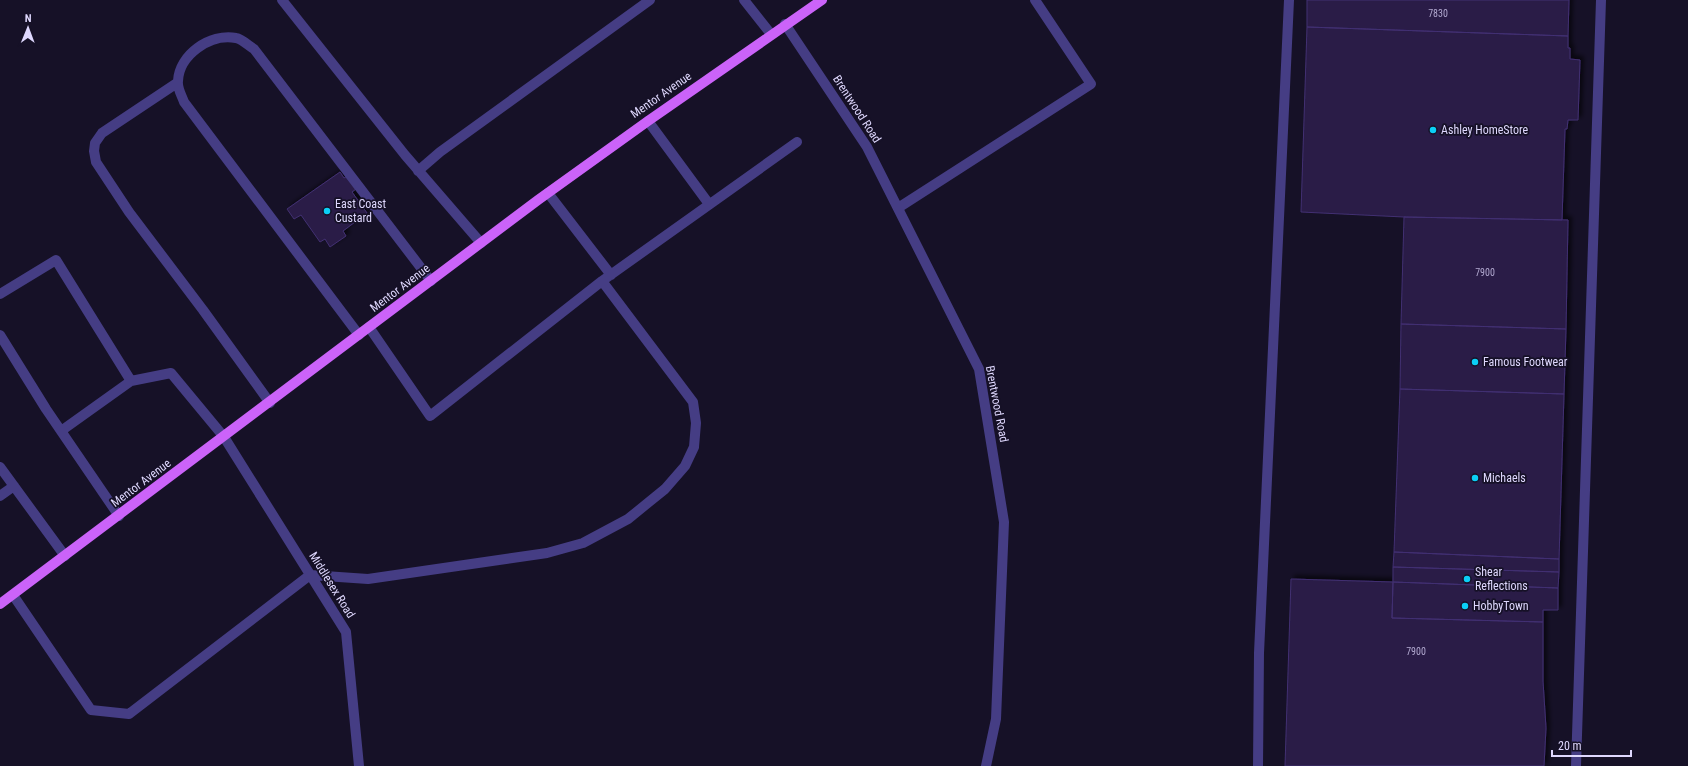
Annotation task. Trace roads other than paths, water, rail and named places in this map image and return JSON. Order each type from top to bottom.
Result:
[{"type":"main road","name":"Mentor Avenue","points":[[0,604],[548,193],[815,2]]},
{"type":"street","points":[[282,0],[418,171],[481,243]]},
{"type":"street","points":[[418,171],[440,152],[650,0]]},
{"type":"street","points":[[744,0],[771,34]]},
{"type":"street","points":[[898,208],[1091,84],[1035,0]]},
{"type":"street","points":[[1258,766],[1260,645],[1289,0]]},
{"type":"street","points":[[1576,766],[1601,0]]},
{"type":"street","name":"Brentwood Road","points":[[785,24],[867,147],[979,369],[1004,522],[996,719],[986,766]]},
{"type":"street","points":[[359,336],[184,102],[177,83],[180,68],[193,51],[206,42],[221,38],[237,38],[254,50],[431,281]]},
{"type":"street","points":[[177,83],[102,133],[95,143],[94,151],[96,162],[129,212],[203,310],[270,403]]},
{"type":"street","points":[[648,121],[710,204]]},
{"type":"street","points":[[369,327],[430,416],[602,281],[797,142]]},
{"type":"street","points":[[548,193],[611,275]]},
{"type":"street","points":[[0,294],[56,260],[131,381],[61,432]]},
{"type":"street","points":[[13,595],[92,710],[128,714],[310,575],[368,579],[547,553],[583,544],[628,519],[665,489],[685,466],[694,447],[696,423],[693,402],[602,281]]},
{"type":"street","points":[[0,335],[61,432],[119,516]]},
{"type":"street","name":"Middlesex Road","points":[[131,381],[171,372],[224,437],[346,632],[359,766]]},
{"type":"street","points":[[0,467],[65,556]]},
{"type":"street","points":[[0,496],[14,486]]},
{"type":"place","name":"Ashley HomeStore","points":[[1433,130]]},
{"type":"place","name":"East Coast Custard","points":[[327,211]]},
{"type":"place","name":"Famous Footwear","points":[[1475,362]]},
{"type":"place","name":"Michaels","points":[[1475,478]]},
{"type":"place","name":"Shear Reflections","points":[[1467,579]]},
{"type":"place","name":"HobbyTown","points":[[1465,606]]}]
